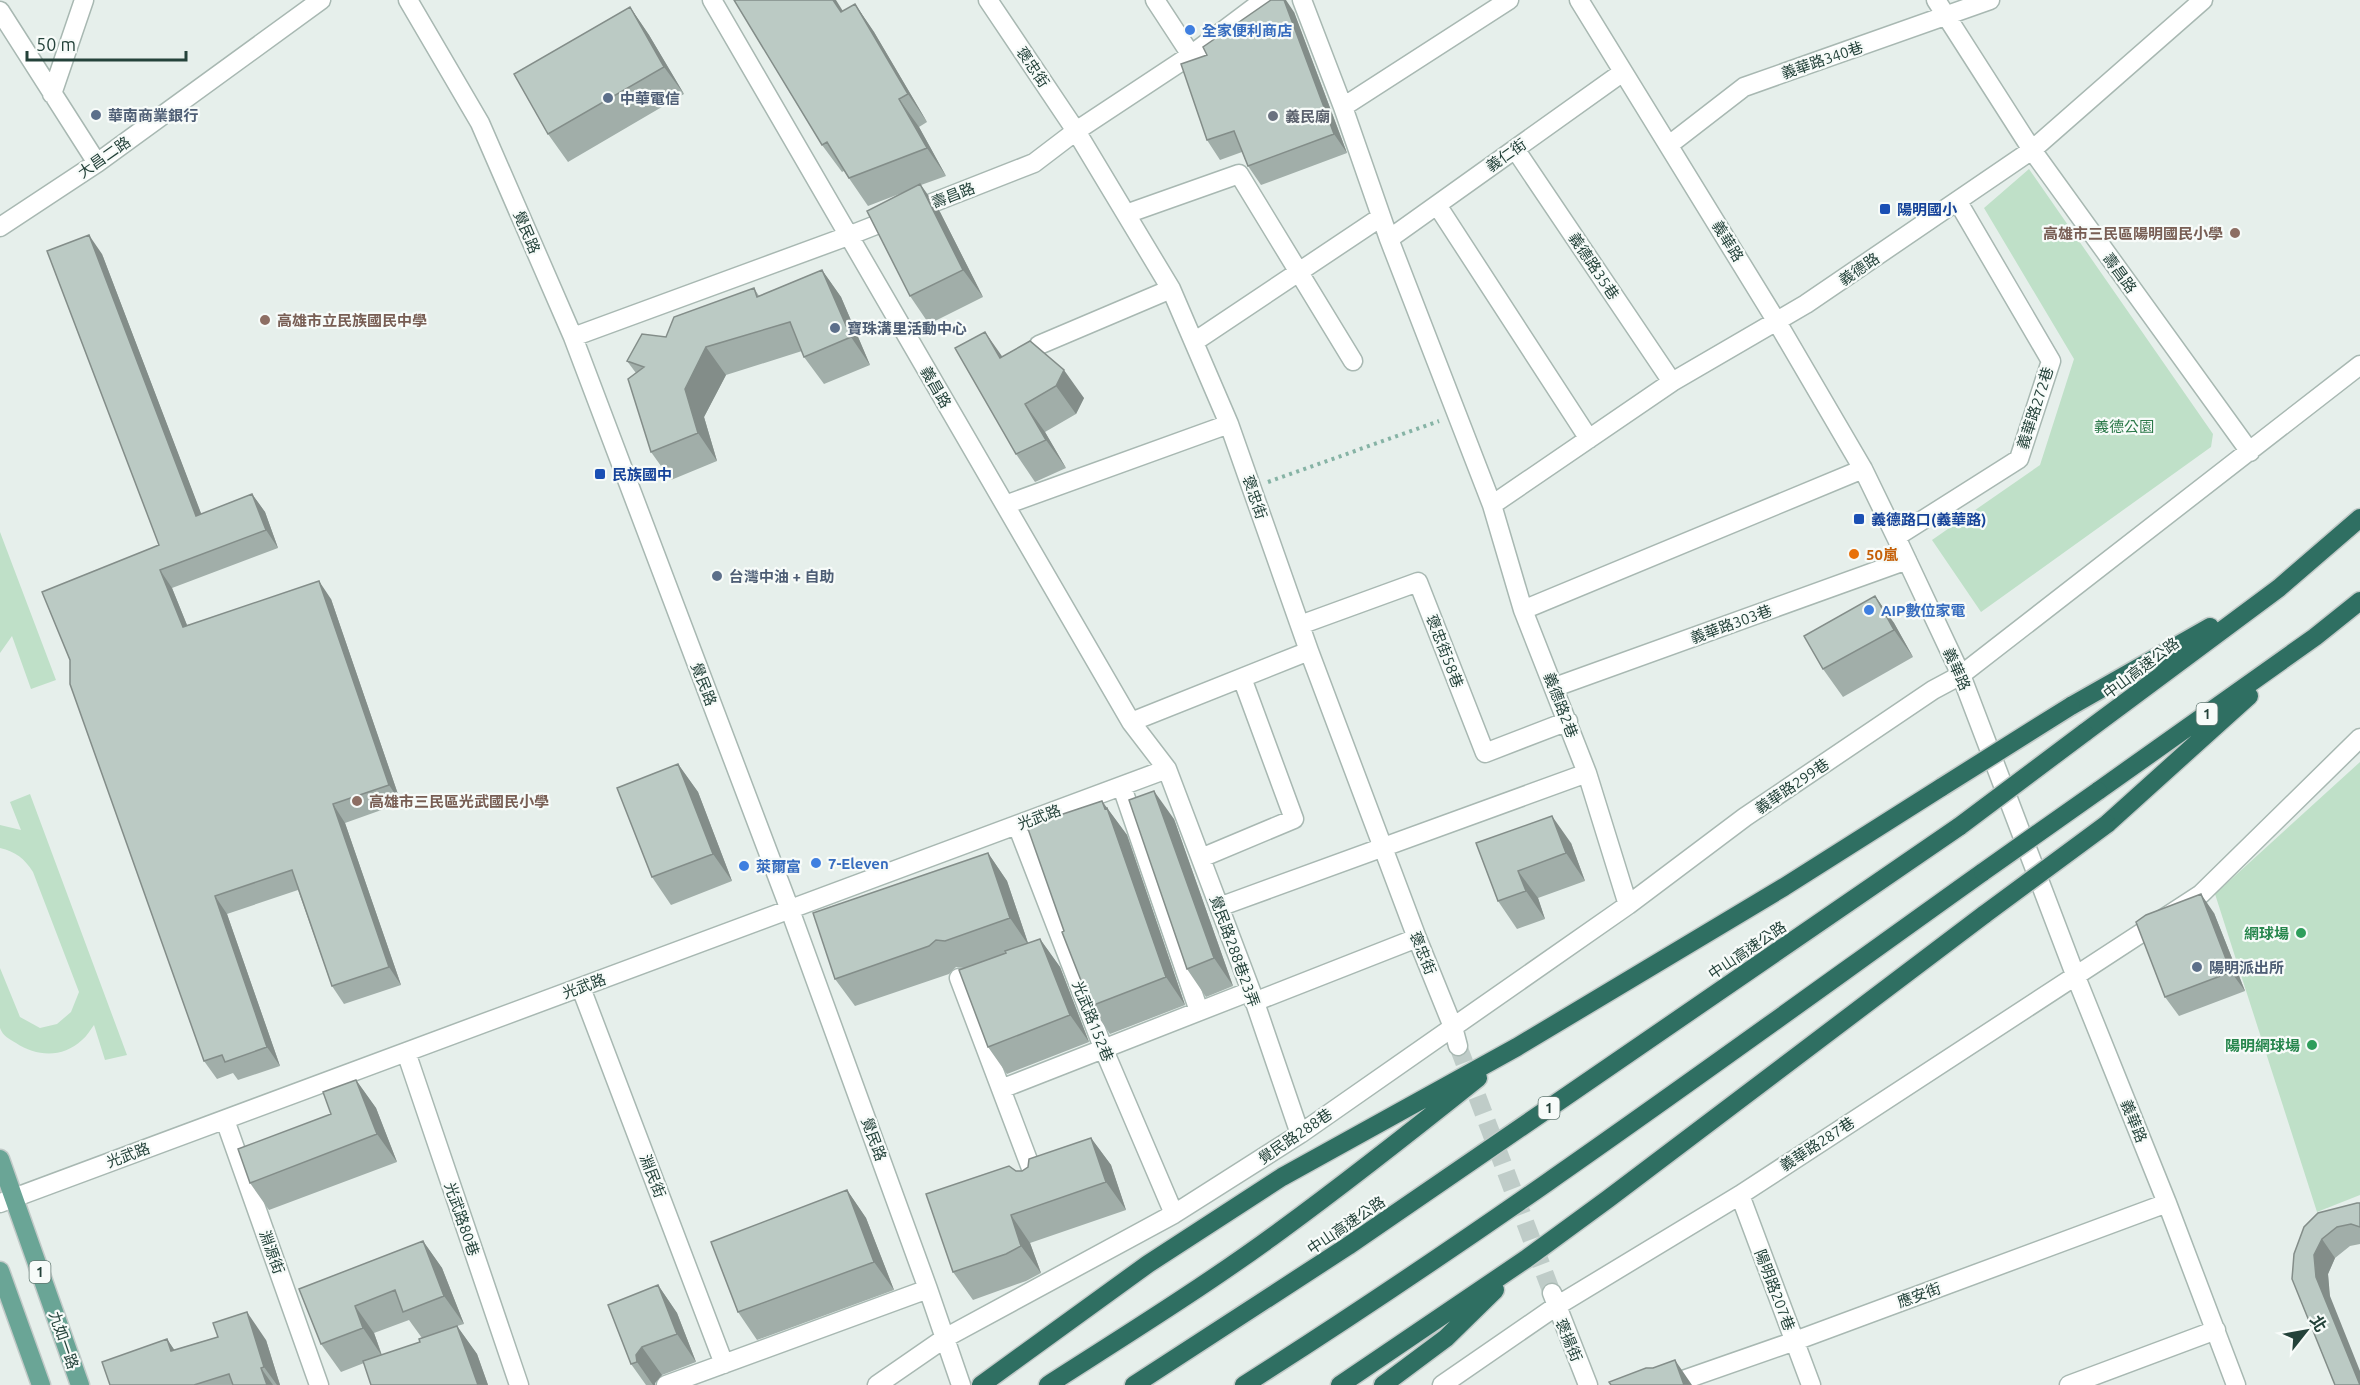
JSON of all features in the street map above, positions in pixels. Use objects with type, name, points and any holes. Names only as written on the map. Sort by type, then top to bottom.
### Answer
[{"type":"highway","name":"中山高速公路","points":[[1134,1385],[1348,1246],[1960,826],[2279,588],[2360,518]]},
{"type":"highway","points":[[981,1385],[1148,1264],[1282,1177],[1516,1047],[1784,887],[2071,706],[2279,588]]},
{"type":"highway","name":"1","points":[[1244,1385],[1371,1305],[1547,1184],[2315,637],[2360,601]]},
{"type":"highway","points":[[1340,1385],[1526,1259],[2107,824],[2315,637]]},
{"type":"highway","points":[[1048,1385],[1175,1304],[1278,1232],[1403,1138],[1516,1047]]},
{"type":"highway","points":[[1383,1385],[1446,1338],[1526,1259]]},
{"type":"main road","name":"九如一路","points":[[0,1159],[7,1200],[80,1385]]},
{"type":"main road","points":[[0,1271],[41,1385]]},
{"type":"street","points":[[52,94],[84,0]]},
{"type":"street","name":"大昌二路","points":[[0,226],[97,163],[321,0]]},
{"type":"street","name":"覺民路","points":[[408,0],[480,123],[573,337],[790,910],[961,1385]]},
{"type":"street","name":"義昌路","points":[[712,0],[1131,722],[1167,769]]},
{"type":"street","name":"褒忠街","points":[[988,0],[1076,131],[1171,289],[1229,424],[1309,651],[1453,1027]]},
{"type":"street","points":[[1155,0],[1191,54]]},
{"type":"street","name":"壽昌路","points":[[573,337],[848,236],[1034,163],[1076,131],[1191,54],[1264,0]]},
{"type":"street","name":"義德路2巷","points":[[1302,0],[1343,107],[1389,239],[1492,506],[1523,610],[1587,773],[1628,905]]},
{"type":"street","points":[[1343,107],[1509,0]]},
{"type":"street","name":"義華路","points":[[1579,0],[1777,322],[1863,469],[1907,560],[1961,675],[2076,977],[2167,1203],[2236,1385]]},
{"type":"street","name":"壽昌路","points":[[1936,0],[2032,150],[2250,452]]},
{"type":"street","name":"義華路340巷","points":[[1669,145],[1744,87],[1990,0]]},
{"type":"street","name":"義德路","points":[[1492,506],[1672,382],[1777,322],[2032,150],[2203,0]]},
{"type":"street","points":[[1,14],[97,163]]},
{"type":"street","name":"義仁街","points":[[1389,239],[1623,72]]},
{"type":"street","name":"義德路35巷","points":[[1515,149],[1672,382]]},
{"type":"street","points":[[1126,214],[1239,174],[1353,361]]},
{"type":"street","name":"義華路272巷","points":[[1896,537],[2019,459],[2051,361],[1958,202]]},
{"type":"street","points":[[1437,205],[1589,439]]},
{"type":"street","points":[[1194,342],[1381,217]]},
{"type":"street","points":[[1040,345],[1171,289]]},
{"type":"street","name":"義華路299巷","points":[[1628,905],[1745,817],[1923,697],[1961,675],[2360,365]]},
{"type":"street","points":[[1005,505],[1229,424]]},
{"type":"street","points":[[1523,610],[1863,469]]},
{"type":"street","name":"義華路303巷","points":[[1555,687],[1907,560]]},
{"type":"street","name":"褒忠街58巷","points":[[1300,625],[1418,582],[1485,753],[1568,721]]},
{"type":"street","points":[[1131,722],[1309,651]]},
{"type":"street","points":[[1201,858],[1294,819],[1242,678]]},
{"type":"street","name":"義華路287巷","points":[[1442,1385],[1554,1300],[1740,1195],[2201,894],[2360,738]]},
{"type":"street","name":"光武路","points":[[7,1200],[1167,769]]},
{"type":"street","name":"覺民路288巷23弄","points":[[1167,769],[1252,997],[1300,1134]]},
{"type":"street","points":[[1219,907],[1587,773]]},
{"type":"street","points":[[1122,787],[1199,1011]]},
{"type":"street","name":"光武路152巷","points":[[1017,825],[1104,1050],[1174,1214]]},
{"type":"street","name":"覺民路288巷","points":[[877,1385],[945,1338],[1174,1214],[1300,1134],[1628,905]]},
{"type":"street","points":[[1001,1089],[1199,1011],[1252,997],[1417,938]]},
{"type":"street","points":[[959,978],[1038,1188]]},
{"type":"street","name":"淵民街","points":[[581,987],[724,1364]]},
{"type":"street","points":[[1453,1027],[1458,1046]]},
{"type":"street","name":"光武路80巷","points":[[406,1052],[519,1385]]},
{"type":"street","name":"淵源街","points":[[225,1120],[319,1385]]},
{"type":"street","name":"陽明路207巷","points":[[1740,1195],[1811,1385]]},
{"type":"street","name":"應安街","points":[[1669,1385],[1795,1341],[2167,1203]]},
{"type":"street","points":[[666,1385],[928,1289]]},
{"type":"street","name":"褒揚街","points":[[1554,1300],[1588,1385]]},
{"type":"street","points":[[2069,1385],[2216,1330]]},
{"type":"path","points":[[1252,488],[1457,415]]},
{"type":"green space","name":"義德公園","points":[[2029,169],[2213,434],[2211,447],[1981,612],[1932,540],[2040,465],[2074,359],[1984,208]]},
{"type":"green space","points":[[0,532],[56,680],[31,689],[12,636],[0,653]]},
{"type":"green space","name":"陽明網球場","points":[[2360,762],[2360,1195],[2317,1212],[2215,894]]},
{"type":"green space","points":[[30,794],[127,1055],[105,1060],[94,1025],[75,1046],[50,1054],[24,1048],[6,1037],[0,1028],[0,968],[20,1017],[40,1028],[57,1024],[71,1012],[79,992],[33,872],[19,856],[0,848],[0,825],[21,830],[10,802]]},
{"type":"building","points":[[734,0],[833,0],[841,12],[855,4],[908,94],[899,99],[927,148],[849,178],[827,142],[822,145]]},
{"type":"building","name":"義民廟","points":[[1271,0],[1284,0],[1334,134],[1248,166],[1234,131],[1207,140],[1181,64],[1207,55],[1203,47]]},
{"type":"building","points":[[630,7],[664,67],[548,134],[514,74]]},
{"type":"building","points":[[920,184],[963,270],[910,296],[867,211]]},
{"type":"building","points":[[89,235],[196,516],[252,494],[266,530],[160,570],[183,627],[319,581],[389,785],[333,804],[389,967],[332,986],[292,870],[215,896],[267,1047],[225,1062],[222,1055],[204,1061],[70,684],[70,660],[42,592],[159,545],[47,251]]},
{"type":"building","points":[[822,270],[851,337],[804,357],[790,322],[706,347],[685,389],[698,433],[651,452],[628,379],[644,367],[627,361],[642,334],[666,337],[674,317],[754,288],[757,297]]},
{"type":"building","points":[[985,332],[1000,358],[1030,341],[1064,370],[1056,386],[1025,404],[1046,440],[1016,454],[955,348]]},
{"type":"building","points":[[1875,596],[1894,630],[1823,669],[1804,636]]},
{"type":"building","points":[[678,764],[713,854],[652,877],[617,788]]},
{"type":"building","points":[[1154,791],[1214,958],[1187,969],[1129,800]]},
{"type":"building","points":[[1102,801],[1105,809],[1107,808],[1166,977],[1091,1006],[1062,932],[1064,931],[1027,826]]},
{"type":"building","points":[[1552,816],[1566,853],[1518,871],[1526,891],[1498,901],[1476,843]]},
{"type":"building","points":[[988,853],[1010,918],[945,941],[936,940],[929,946],[835,979],[813,913]]},
{"type":"building","name":"陽明派出所","points":[[2201,894],[2231,972],[2165,997],[2136,922],[2146,915]]},
{"type":"building","points":[[1040,939],[1070,1015],[988,1047],[959,970]]},
{"type":"building","points":[[356,1080],[377,1134],[250,1183],[238,1149],[331,1114],[323,1092]]},
{"type":"building","points":[[1091,1138],[1106,1182],[1011,1215],[1021,1246],[1006,1254],[953,1272],[926,1194],[1009,1166],[1016,1171],[1022,1171],[1028,1167],[1029,1159]]},
{"type":"building","points":[[847,1190],[874,1262],[738,1312],[711,1242]]},
{"type":"building","points":[[2360,1203],[2360,1227],[2351,1224],[2337,1227],[2322,1239],[2314,1255],[2316,1277],[2360,1385],[2335,1385],[2292,1279],[2294,1254],[2304,1227],[2318,1213]]},
{"type":"building","points":[[423,1241],[444,1296],[403,1312],[395,1290],[355,1306],[363,1328],[321,1344],[299,1289]]},
{"type":"building","points":[[658,1285],[677,1334],[642,1347],[636,1355],[637,1362],[631,1364],[608,1305]]},
{"type":"building","points":[[247,1312],[264,1367],[261,1368],[267,1385],[233,1385],[229,1374],[194,1385],[110,1385],[102,1362],[167,1339],[171,1351],[218,1337],[213,1323]]},
{"type":"building","points":[[457,1326],[478,1385],[371,1385],[363,1361],[420,1342],[419,1339]]},
{"type":"building","points":[[1675,1360],[1684,1385],[1611,1385],[1609,1382],[1646,1368],[1653,1368]]},
{"type":"tunnel","points":[[1458,1046],[1552,1293]]},
{"type":"place","name":"全家便利商店","points":[[1190,30]]},
{"type":"place","name":"中華電信","points":[[608,98]]},
{"type":"place","name":"華南商業銀行","points":[[96,115]]},
{"type":"place","name":"義民廟","points":[[1273,116]]},
{"type":"place","name":"陽明國小","points":[[1885,209]]},
{"type":"place","name":"高雄市三民區陽明國民小學","points":[[2235,233]]},
{"type":"place","name":"高雄市立民族國民中學","points":[[265,320]]},
{"type":"place","name":"寶珠溝里活動中心","points":[[835,328]]},
{"type":"place","name":"民族國中","points":[[600,474]]},
{"type":"place","name":"義德路口(義華路)","points":[[1859,519]]},
{"type":"place","name":"50嵐","points":[[1854,554]]},
{"type":"place","name":"台灣中油 + 自助","points":[[717,576]]},
{"type":"place","name":"AIP數位家電","points":[[1869,610]]},
{"type":"place","name":"高雄市三民區光武國民小學","points":[[357,801]]},
{"type":"place","name":"7-Eleven","points":[[816,863]]},
{"type":"place","name":"萊爾富","points":[[744,866]]},
{"type":"place","name":"網球場","points":[[2301,933]]},
{"type":"place","name":"陽明派出所","points":[[2197,967]]},
{"type":"place","name":"陽明網球場","points":[[2312,1045]]}]
